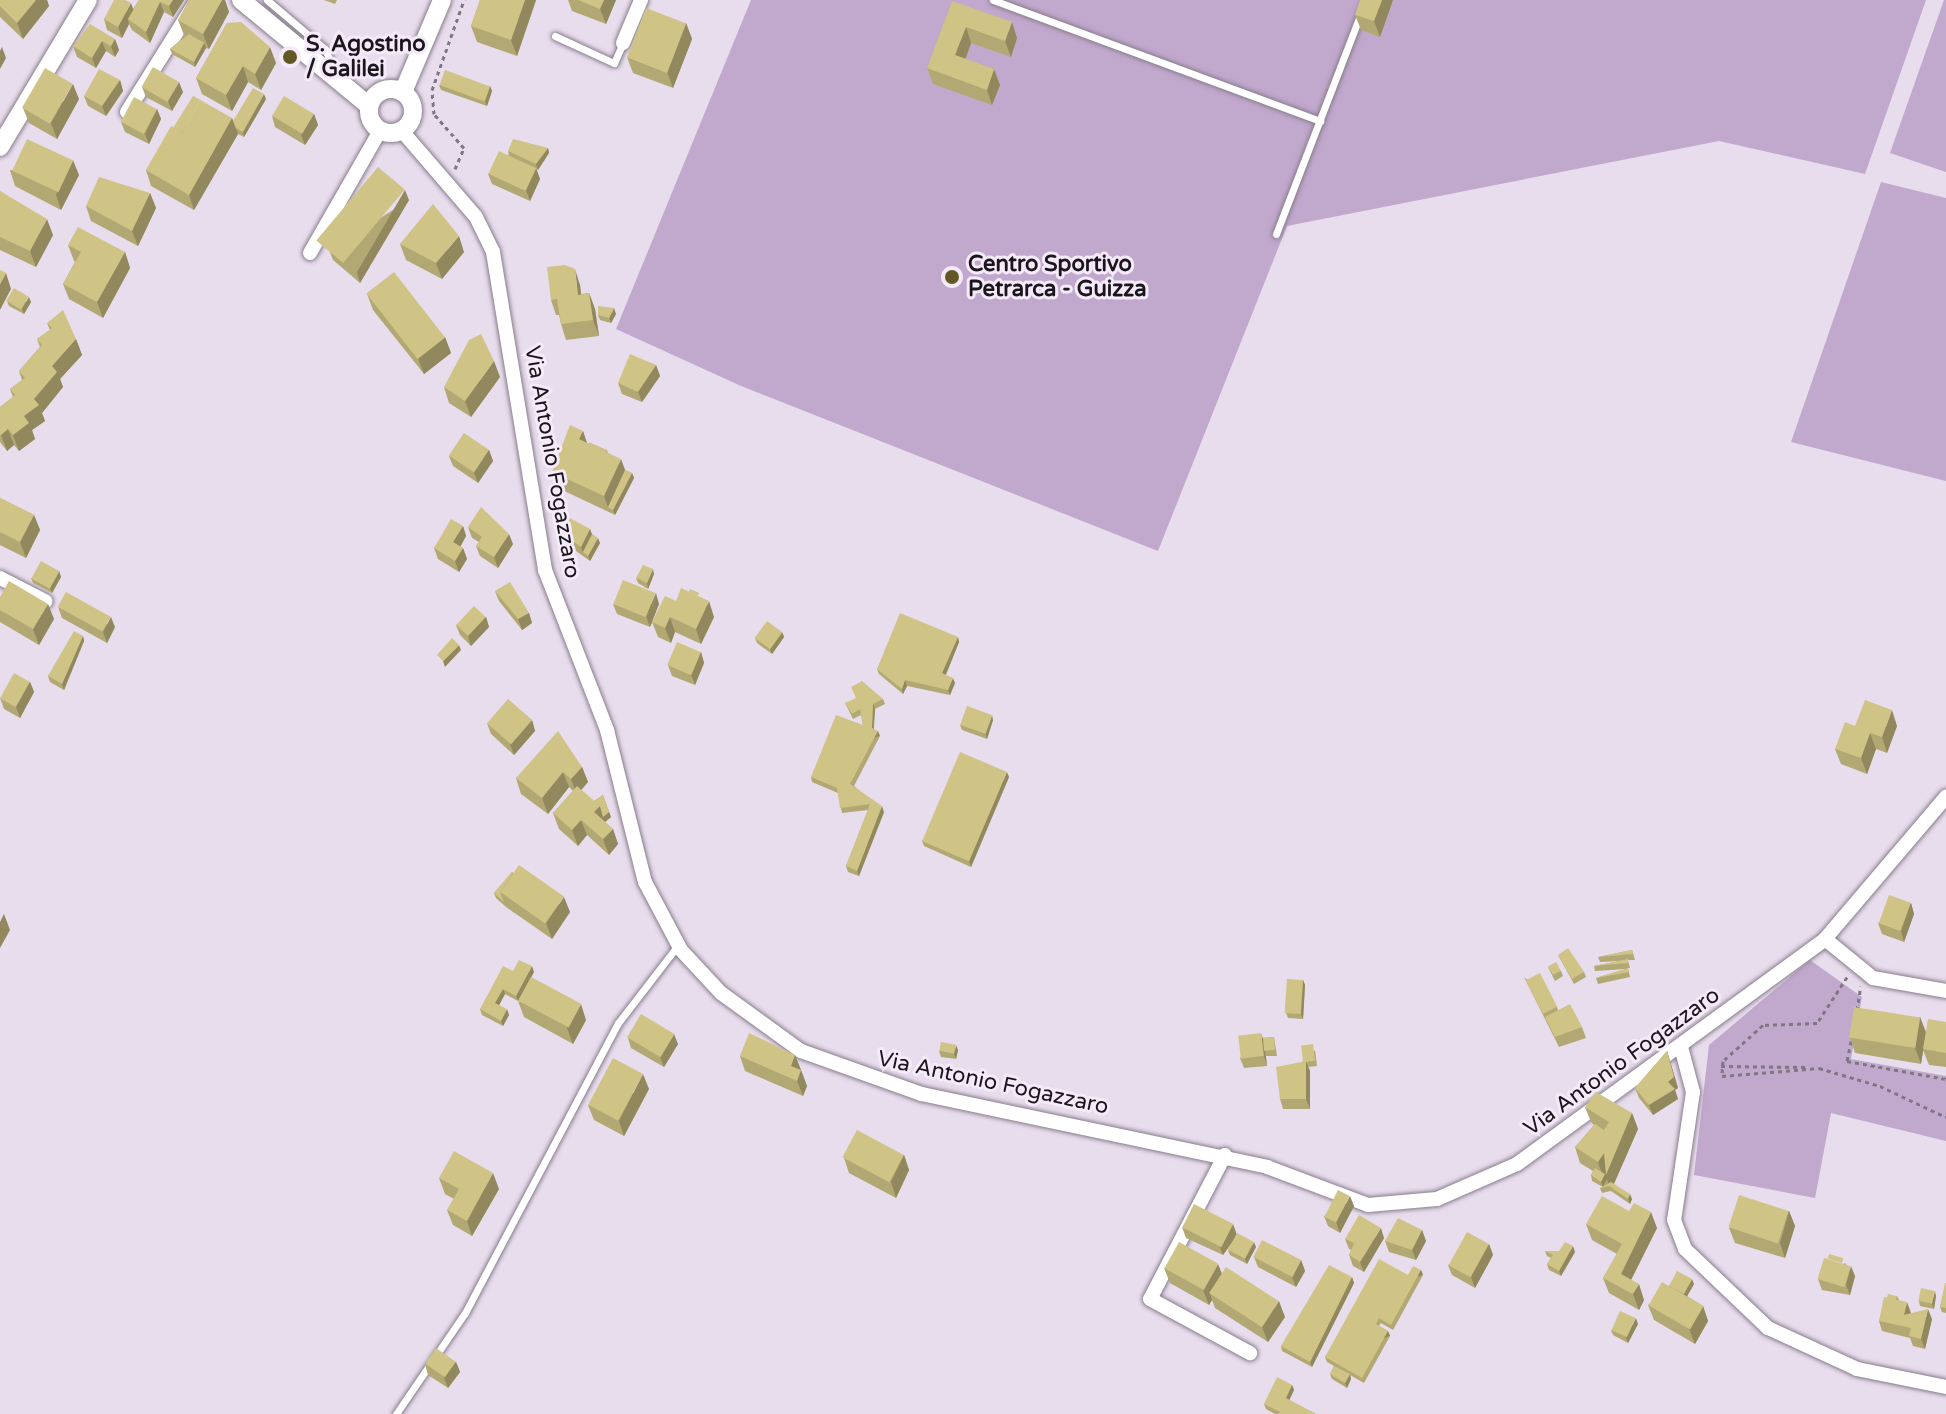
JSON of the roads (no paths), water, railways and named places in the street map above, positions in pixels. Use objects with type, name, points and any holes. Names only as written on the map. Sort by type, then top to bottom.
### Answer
[{"type":"street","points":[[0,147],[88,0]]},
{"type":"street","points":[[126,114],[197,0]]},
{"type":"street","points":[[241,0],[344,92],[368,105],[380,131]]},
{"type":"street","points":[[380,131],[402,131],[413,115],[403,92],[442,0]]},
{"type":"street","points":[[623,43],[641,0]]},
{"type":"street","points":[[368,105],[382,91],[403,92]]},
{"type":"street","points":[[310,253],[380,131]]},
{"type":"street","name":"Via Antonio Fogazzaro","points":[[402,131],[476,217],[502,295],[545,570],[607,730],[636,858],[678,945],[760,1026],[857,1074],[1225,1155],[1368,1205],[1437,1199],[1517,1164],[1825,939],[1946,797]]},
{"type":"street","points":[[0,578],[45,601]]},
{"type":"street","points":[[1825,939],[1873,978],[1946,991]]},
{"type":"street","points":[[1681,1047],[1693,1092],[1674,1220],[1685,1249],[1768,1328],[1857,1369],[1946,1387]]},
{"type":"street","points":[[1225,1155],[1150,1299],[1250,1353]]},
{"type":"lane","points":[[267,0],[325,49],[344,92]]},
{"type":"lane","points":[[993,0],[1320,121]]},
{"type":"lane","points":[[1276,234],[1366,0]]},
{"type":"lane","points":[[555,36],[614,63],[623,43]]},
{"type":"lane","points":[[396,1414],[465,1313],[618,1023],[678,945]]},
{"type":"place","name":"S. Agostino / Galilei","points":[[290,57]]},
{"type":"place","name":"Centro Sportivo Petrarca - Guizza","points":[[952,277]]}]
